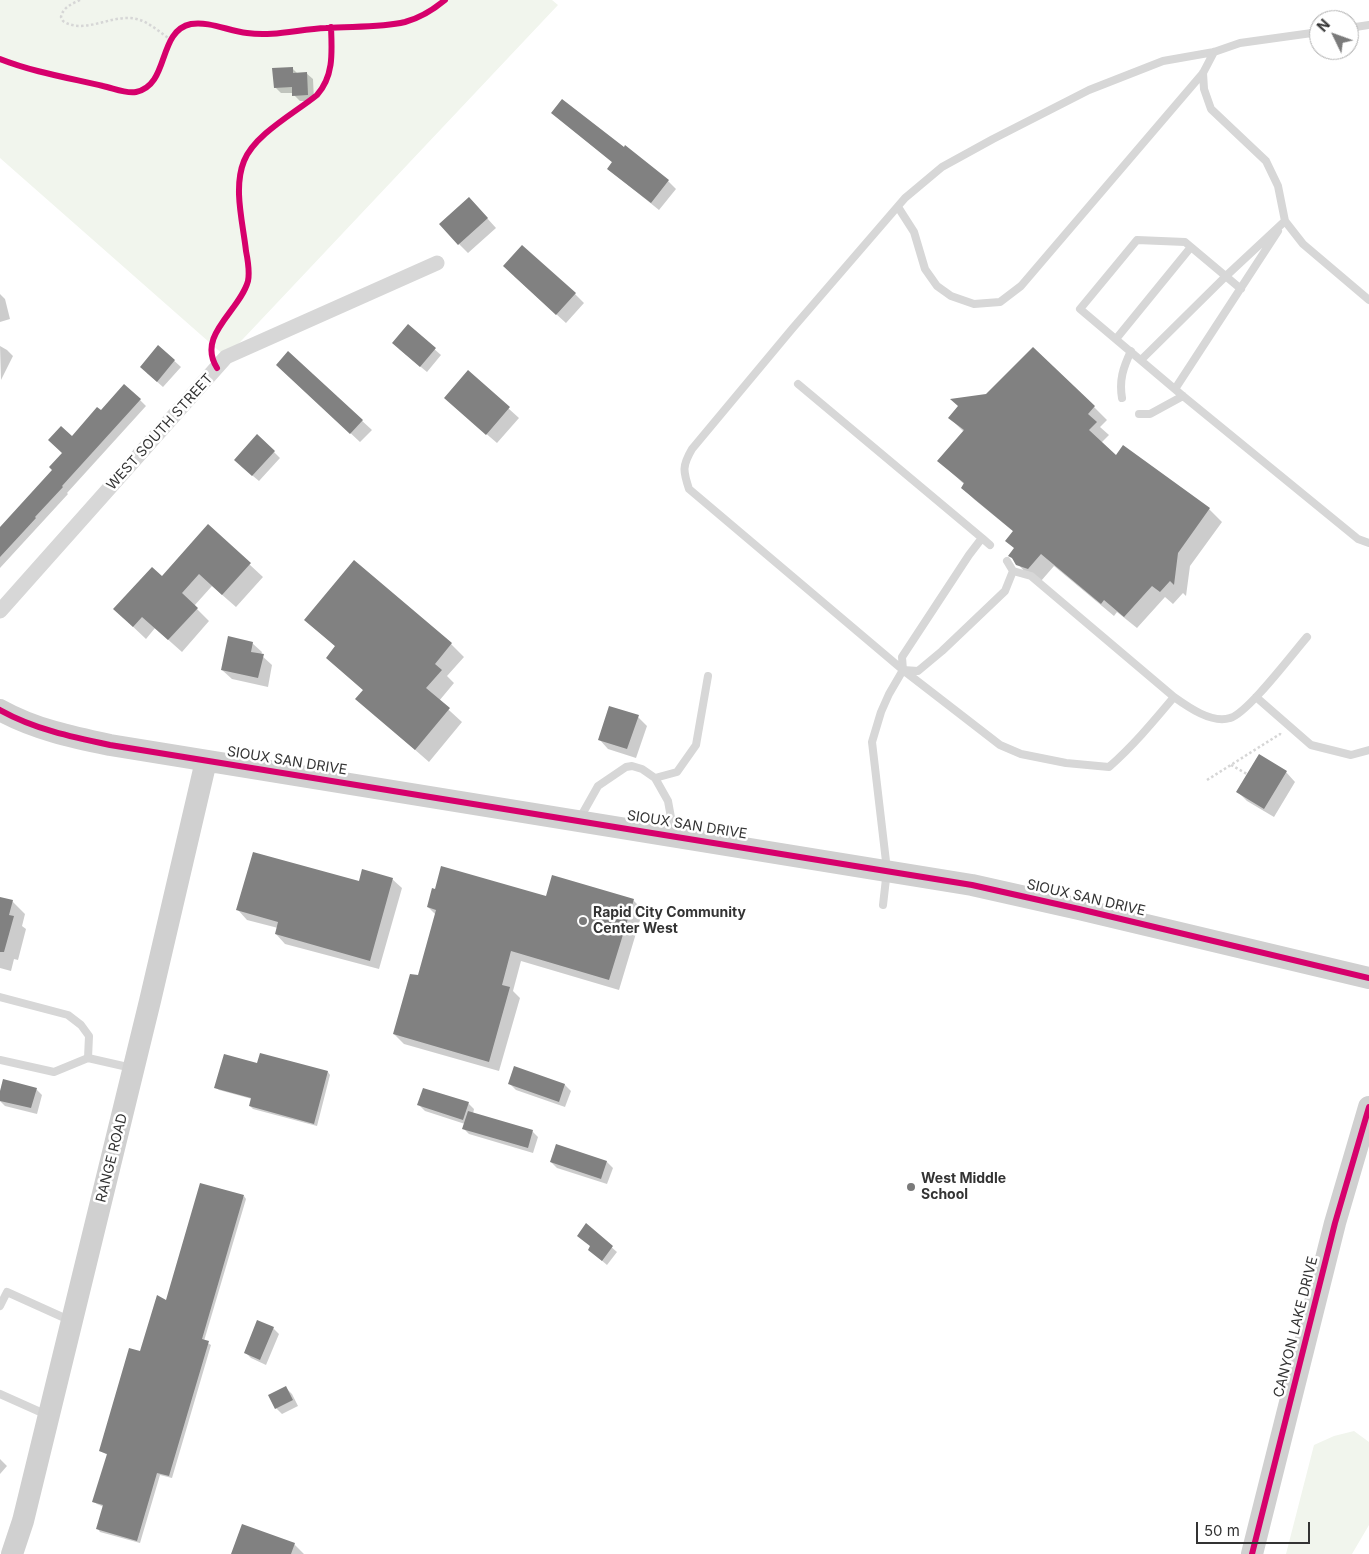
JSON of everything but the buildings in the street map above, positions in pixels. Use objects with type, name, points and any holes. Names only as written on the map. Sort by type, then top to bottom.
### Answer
[{"type":"street","name":"WEST SOUTH STREET","points":[[0,611],[226,357],[437,263]]},
{"type":"street","name":"SIOUX SAN DRIVE","points":[[0,710],[33,725],[78,738],[206,761],[674,835],[972,885],[1369,978]]},
{"type":"street","name":"RANGE ROAD","points":[[12,1554],[24,1521],[206,761]]},
{"type":"street","name":"CANYON LAKE DRIVE","points":[[1252,1554],[1339,1206],[1369,1107]]},
{"type":"lane","points":[[1174,697],[1149,727],[1109,767],[1021,754],[1000,746],[903,670],[689,489],[683,472],[685,460],[692,449],[792,329],[898,207],[942,167],[1089,90],[1163,61],[1214,52],[1240,43],[1309,33]]},
{"type":"lane","points":[[898,207],[914,232],[925,269],[937,286],[951,296],[974,304],[1000,302],[1021,286],[1203,73],[1214,52]]},
{"type":"lane","points":[[1203,73],[1204,89],[1211,109],[1266,162],[1278,186],[1285,221],[1302,244],[1369,300]]},
{"type":"lane","points":[[1140,360],[1285,221]]},
{"type":"lane","points":[[1175,388],[1285,221]]},
{"type":"lane","points":[[1241,289],[1185,242],[1137,240],[1080,309],[1175,388],[1182,396],[1358,539],[1369,543]]},
{"type":"lane","points":[[1116,339],[1191,247]]},
{"type":"lane","points":[[1122,398],[1119,384],[1123,367],[1131,352]]},
{"type":"lane","points":[[798,384],[990,545]]},
{"type":"lane","points":[[1139,414],[1150,414],[1166,407],[1182,396]]},
{"type":"lane","points":[[883,905],[887,870],[872,742],[881,712],[903,670],[902,657],[968,555],[982,538]]},
{"type":"lane","points":[[1007,561],[1013,571],[1031,576],[1174,697],[1199,713],[1212,718],[1230,718],[1245,710],[1307,637]]},
{"type":"lane","points":[[903,670],[918,671],[942,651],[1005,591],[1013,571]]},
{"type":"lane","points":[[655,778],[677,772],[696,745],[708,676]]},
{"type":"lane","points":[[1256,697],[1311,745],[1351,754],[1369,750]]},
{"type":"lane","points":[[579,820],[598,786],[626,767],[632,766],[642,769],[655,778],[668,801],[674,835]]},
{"type":"lane","points":[[0,997],[68,1015],[82,1025],[89,1036],[88,1058]]},
{"type":"lane","points":[[0,1060],[54,1072],[88,1058],[134,1068]]},
{"type":"lane","points":[[0,1306],[7,1292],[63,1318],[72,1320]]},
{"type":"lane","points":[[0,1394],[48,1415]]},
{"type":"path","points":[[80,0],[66,7],[62,12],[61,17],[63,21],[76,26],[130,18],[150,25],[170,42],[177,33]]},
{"type":"path","points":[[1207,780],[1280,734],[1284,737],[1297,733]]},
{"type":"path","points":[[1231,765],[1247,774]]},
{"type":"shaded area","points":[[0,0],[552,0],[558,5],[226,357],[0,158]]},
{"type":"shaded area","points":[[1354,1431],[1369,1442],[1369,1525],[1352,1554],[1286,1554],[1314,1445],[1334,1436]]},
{"type":"cycle path","points":[[0,59],[25,68],[124,92],[136,92],[147,87],[154,79],[173,37],[180,29],[191,24],[212,25],[257,34],[386,25],[416,18],[445,0]]},
{"type":"cycle path","points":[[217,368],[212,356],[215,334],[244,292],[249,277],[239,194],[239,183],[244,161],[249,151],[266,133],[317,95],[323,88],[331,63],[331,27]]},
{"type":"cycle path","points":[[0,710],[40,727],[110,745],[972,885],[1369,978]]},
{"type":"cycle path","points":[[1252,1554],[1335,1223],[1369,1107]]},
{"type":"place","name":"Rapid City Community Center West","points":[[583,921]]},
{"type":"place","name":"West Middle School","points":[[911,1187]]}]
